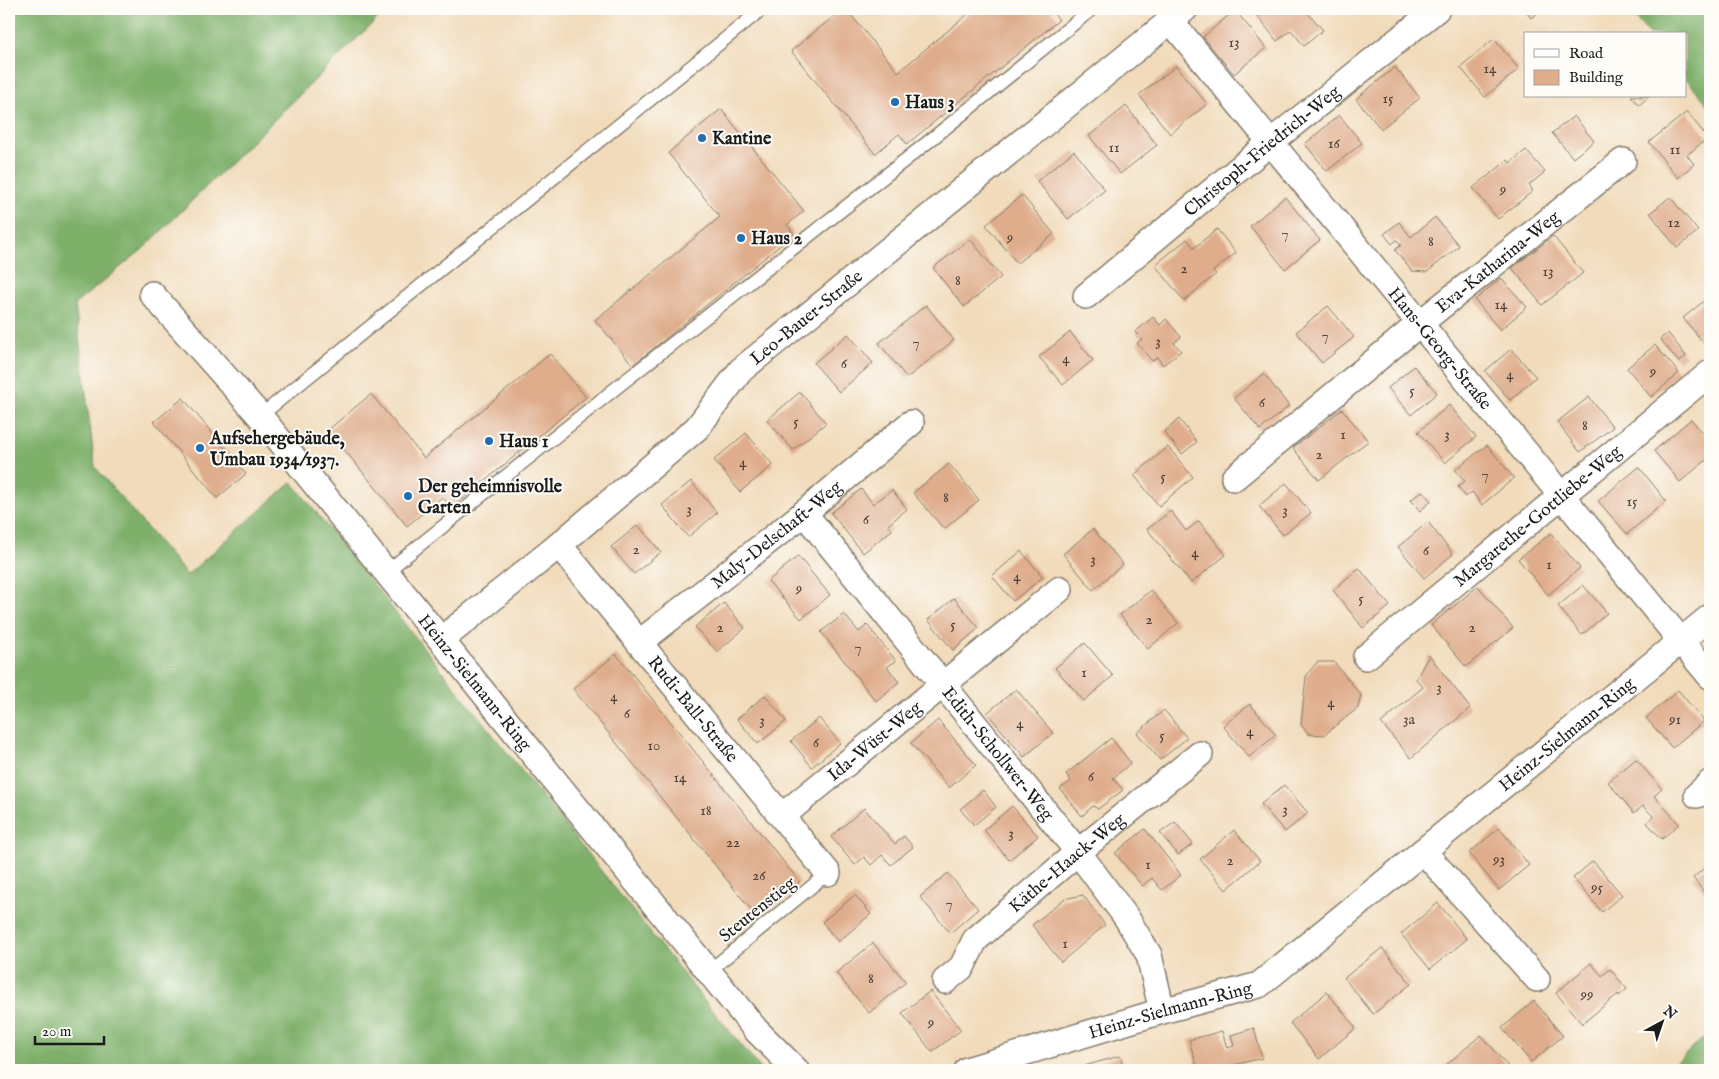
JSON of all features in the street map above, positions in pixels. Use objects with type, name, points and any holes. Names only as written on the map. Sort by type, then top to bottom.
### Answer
[{"type":"street","name":"Christoph-Friedrich-Weg","points":[[1086,296],[1271,142],[1437,9]]},
{"type":"street","name":"Hans-Georg-Straße","points":[[1177,14],[1271,142],[1710,676]]},
{"type":"street","name":"Leo-Bauer-Straße","points":[[441,640],[559,545],[697,428],[741,370],[1177,14]]},
{"type":"street","name":"Eva-Katharina-Weg","points":[[1234,478],[1419,324],[1623,161]]},
{"type":"street","name":"Heinz-Sielmann-Ring","points":[[152,294],[260,416],[756,1030],[796,1070]]},
{"type":"street","name":"Margarethe-Gottliebe-Weg","points":[[1366,657],[1710,373]]},
{"type":"street","name":"Maly-Delschaft-Weg","points":[[639,643],[804,513],[911,423]]},
{"type":"street","name":"Edith-Schollwer-Weg","points":[[804,513],[1078,852],[1126,917],[1149,955],[1162,1011]]},
{"type":"street","name":"Rudi-Ball-Straße","points":[[559,545],[828,873]]},
{"type":"street","name":"Ida-Wüst-Weg","points":[[782,816],[1060,589]]},
{"type":"street","name":"Heinz-Sielmann-Ring","points":[[967,1070],[1162,1011],[1259,985],[1710,617]]},
{"type":"street","name":"Käthe-Haack-Weg","points":[[945,981],[962,967],[975,940],[1078,852],[1200,754]]},
{"type":"street","points":[[1423,851],[1536,979]]},
{"type":"lane","points":[[260,416],[762,9]]},
{"type":"lane","points":[[386,572],[928,142],[1092,9]]},
{"type":"lane","name":"Steutenstieg","points":[[709,971],[828,873]]},
{"type":"green space","points":[[9,9],[387,9],[143,249],[75,304],[95,467],[187,575],[292,482],[703,999],[762,1070],[9,1070]]},
{"type":"green space","points":[[1628,9],[1710,10],[1710,107],[1686,78],[1686,32],[1647,32]]},
{"type":"green space","points":[[1710,1032],[1710,1070],[1668,1070]]},
{"type":"building","name":"Haus 3","points":[[843,9],[846,9],[898,72],[974,9],[1050,9],[1059,20],[907,144],[899,134],[875,154],[791,51]]},
{"type":"building","points":[[1258,9],[1313,9],[1308,13],[1323,30],[1304,46],[1291,30],[1277,41],[1254,12]]},
{"type":"building","points":[[1524,9],[1543,9],[1531,18]]},
{"type":"building","points":[[1235,10],[1266,48],[1234,74],[1203,37]]},
{"type":"building","points":[[1494,39],[1519,69],[1485,97],[1460,67]]},
{"type":"building","points":[[1176,66],[1207,104],[1170,134],[1139,95]]},
{"type":"building","points":[[1395,67],[1420,98],[1381,129],[1356,99]]},
{"type":"building","points":[[1633,98],[1648,98],[1639,105]]},
{"type":"building","points":[[1126,106],[1157,145],[1120,174],[1089,136]]},
{"type":"building","name":"Haus 2","points":[[721,109],[804,211],[787,225],[794,234],[633,365],[595,320],[720,217],[668,153]]},
{"type":"building","points":[[1687,112],[1708,138],[1687,155],[1694,164],[1678,178],[1649,142]]},
{"type":"building","points":[[1339,115],[1362,143],[1327,171],[1305,144]]},
{"type":"building","points":[[1574,116],[1594,141],[1573,158],[1552,133]]},
{"type":"building","points":[[1526,150],[1545,172],[1529,185],[1533,191],[1498,219],[1473,188],[1508,160],[1510,163]]},
{"type":"building","points":[[1074,151],[1105,190],[1068,219],[1037,181]]},
{"type":"building","points":[[1022,195],[1054,234],[1017,263],[986,225]]},
{"type":"building","points":[[1285,197],[1320,240],[1285,269],[1250,226]]},
{"type":"building","points":[[1670,197],[1698,231],[1677,248],[1650,213]]},
{"type":"building","points":[[1435,217],[1459,246],[1427,272],[1412,271],[1395,250],[1401,245],[1397,240],[1392,244],[1384,234],[1399,222],[1411,237]]},
{"type":"building","points":[[1217,229],[1236,253],[1213,271],[1216,274],[1184,301],[1155,265],[1187,239],[1194,248]]},
{"type":"building","points":[[1553,236],[1583,273],[1542,305],[1512,268]]},
{"type":"building","points":[[970,239],[1001,277],[964,307],[933,268]]},
{"type":"building","points":[[1501,278],[1527,307],[1500,330],[1475,300]]},
{"type":"building","points":[[1710,296],[1710,344],[1707,347],[1683,318]]},
{"type":"building","points":[[926,305],[954,340],[907,378],[879,343]]},
{"type":"building","points":[[1328,306],[1354,337],[1322,363],[1296,332]]},
{"type":"building","points":[[1153,317],[1160,325],[1166,319],[1181,337],[1174,343],[1181,351],[1163,365],[1157,357],[1152,361],[1137,343],[1142,339],[1135,332]]},
{"type":"building","points":[[1070,332],[1093,360],[1063,385],[1039,357]]},
{"type":"building","points":[[1668,333],[1686,356],[1679,362],[1660,339]]},
{"type":"building","points":[[848,334],[873,363],[839,392],[814,363]]},
{"type":"building","points":[[1655,345],[1679,373],[1651,397],[1627,368]]},
{"type":"building","points":[[1511,349],[1536,377],[1510,400],[1485,371]]},
{"type":"building","name":"Haus 1","points":[[550,354],[586,397],[452,508],[442,497],[407,526],[328,430],[371,394],[424,458]]},
{"type":"building","points":[[1414,366],[1437,393],[1411,415],[1388,388]]},
{"type":"building","points":[[1264,374],[1289,406],[1260,430],[1234,398]]},
{"type":"building","points":[[800,392],[826,423],[793,450],[767,420]]},
{"type":"building","points":[[1589,397],[1613,427],[1580,452],[1557,422]]},
{"type":"building","name":"Aufsehergebäude, Umbau 1934/1937.","points":[[183,398],[246,474],[217,498],[154,422]]},
{"type":"building","points":[[1449,405],[1476,437],[1445,463],[1418,432]]},
{"type":"building","points":[[1342,409],[1368,441],[1319,480],[1293,448]]},
{"type":"building","points":[[1179,419],[1197,442],[1182,454],[1164,432]]},
{"type":"building","points":[[1691,419],[1710,442],[1710,457],[1680,482],[1654,451]]},
{"type":"building","points":[[746,433],[773,465],[740,492],[714,460]]},
{"type":"building","points":[[1487,445],[1514,478],[1482,505],[1472,492],[1466,497],[1458,487],[1465,481],[1455,470]]},
{"type":"building","points":[[1168,447],[1193,477],[1159,506],[1134,475]]},
{"type":"building","points":[[949,464],[979,500],[944,529],[913,493]]},
{"type":"building","points":[[1639,467],[1666,501],[1627,534],[1598,501]]},
{"type":"building","points":[[691,481],[717,513],[688,537],[662,505]]},
{"type":"building","points":[[1286,483],[1311,513],[1283,535],[1259,506]]},
{"type":"building","points":[[861,489],[873,504],[892,490],[907,509],[888,525],[892,530],[863,553],[831,513]]},
{"type":"building","points":[[1422,491],[1431,501],[1420,511],[1411,500]]},
{"type":"building","points":[[1171,511],[1186,531],[1199,521],[1226,555],[1191,583],[1147,529]]},
{"type":"building","points":[[1428,522],[1453,554],[1424,578],[1398,547]]},
{"type":"building","points":[[638,525],[661,552],[634,574],[611,547]]},
{"type":"building","points":[[1093,529],[1123,564],[1093,590],[1063,554]]},
{"type":"building","points":[[1551,533],[1580,568],[1548,595],[1518,559]]},
{"type":"building","points":[[1021,551],[1043,577],[1013,601],[992,576]]},
{"type":"building","points":[[798,556],[830,595],[801,619],[768,581]]},
{"type":"building","points":[[1359,568],[1390,606],[1363,628],[1333,590]]},
{"type":"building","points":[[1583,585],[1607,613],[1582,635],[1558,606]]},
{"type":"building","points":[[1478,586],[1513,628],[1466,667],[1431,625]]},
{"type":"building","points":[[1151,590],[1178,623],[1148,649],[1120,615]]},
{"type":"building","points":[[954,598],[979,628],[953,650],[928,620]]},
{"type":"building","points":[[724,603],[745,628],[717,652],[695,627]]},
{"type":"building","points":[[844,614],[859,632],[867,625],[896,661],[887,667],[899,682],[876,701],[821,632]]},
{"type":"building","points":[[1085,643],[1113,676],[1084,701],[1055,668]]},
{"type":"building","points":[[616,654],[800,882],[757,917],[573,689]]},
{"type":"building","points":[[1429,655],[1470,708],[1411,758],[1381,723],[1423,687],[1416,679]]},
{"type":"building","points":[[1317,662],[1334,662],[1361,695],[1358,708],[1324,735],[1309,734],[1301,725],[1306,676]]},
{"type":"building","points":[[1016,689],[1053,733],[1024,757],[987,713]]},
{"type":"building","points":[[1678,690],[1704,721],[1672,748],[1646,718]]},
{"type":"building","points":[[765,695],[786,721],[758,744],[737,719]]},
{"type":"building","points":[[1250,704],[1276,735],[1249,757],[1223,726]]},
{"type":"building","points":[[1164,710],[1187,738],[1160,760],[1137,733]]},
{"type":"building","points":[[819,718],[840,743],[812,767],[791,741]]},
{"type":"building","points":[[938,720],[976,765],[949,788],[911,743]]},
{"type":"building","points":[[1111,738],[1131,763],[1113,778],[1123,790],[1098,809],[1093,806],[1082,816],[1060,789],[1071,781],[1066,774]]},
{"type":"building","points":[[1636,759],[1662,789],[1654,796],[1679,824],[1662,839],[1647,823],[1653,816],[1643,806],[1634,813],[1608,782]]},
{"type":"building","points":[[1284,785],[1308,813],[1285,832],[1261,804]]},
{"type":"building","points":[[983,790],[996,807],[974,825],[960,809]]},
{"type":"building","points":[[1012,806],[1038,836],[1009,860],[984,830]]},
{"type":"building","points":[[864,808],[895,844],[904,836],[913,847],[891,865],[882,855],[871,865],[864,857],[855,865],[831,837]]},
{"type":"building","points":[[1175,822],[1193,844],[1178,855],[1160,833]]},
{"type":"building","points":[[1499,828],[1529,865],[1499,890],[1469,853]]},
{"type":"building","points":[[1145,829],[1181,875],[1162,890],[1152,878],[1142,886],[1115,853]]},
{"type":"building","points":[[1234,830],[1260,861],[1226,890],[1200,859]]},
{"type":"building","points":[[1593,861],[1622,895],[1602,912],[1573,878]]},
{"type":"building","points":[[1710,863],[1710,900],[1693,878]]},
{"type":"building","points":[[948,873],[978,909],[950,933],[920,897]]},
{"type":"building","points":[[855,895],[871,914],[838,942],[822,922]]},
{"type":"building","points":[[1083,895],[1105,925],[1061,962],[1032,925],[1064,899]]},
{"type":"building","points":[[1438,903],[1467,939],[1430,969],[1401,934]]},
{"type":"building","points":[[873,943],[906,982],[869,1013],[836,973]]},
{"type":"building","points":[[1382,948],[1411,984],[1373,1014],[1344,978]]},
{"type":"building","points":[[1591,963],[1602,976],[1610,969],[1627,989],[1619,996],[1618,994],[1582,1024],[1556,993]]},
{"type":"building","points":[[930,991],[961,1030],[932,1052],[902,1013]]},
{"type":"building","points":[[1327,992],[1356,1028],[1319,1059],[1290,1023]]},
{"type":"building","points":[[1534,1001],[1563,1036],[1531,1062],[1502,1028]]},
{"type":"building","points":[[1254,1028],[1262,1058],[1214,1070],[1198,1070],[1189,1040],[1222,1031],[1227,1048],[1234,1046],[1231,1035]]},
{"type":"building","points":[[1481,1035],[1511,1070],[1449,1070],[1445,1066]]},
{"type":"building","points":[[1120,1056],[1124,1070],[1085,1070],[1084,1066]]},
{"type":"place","name":"Haus 3","points":[[895,102]]},
{"type":"place","name":"Kantine","points":[[702,138]]},
{"type":"place","name":"Haus 2","points":[[741,238]]},
{"type":"place","name":"Haus 1","points":[[489,441]]},
{"type":"place","name":"Aufsehergebäude, Umbau 1934/1937.","points":[[200,448]]},
{"type":"place","name":"Der geheimnisvolle Garten","points":[[408,496]]}]
